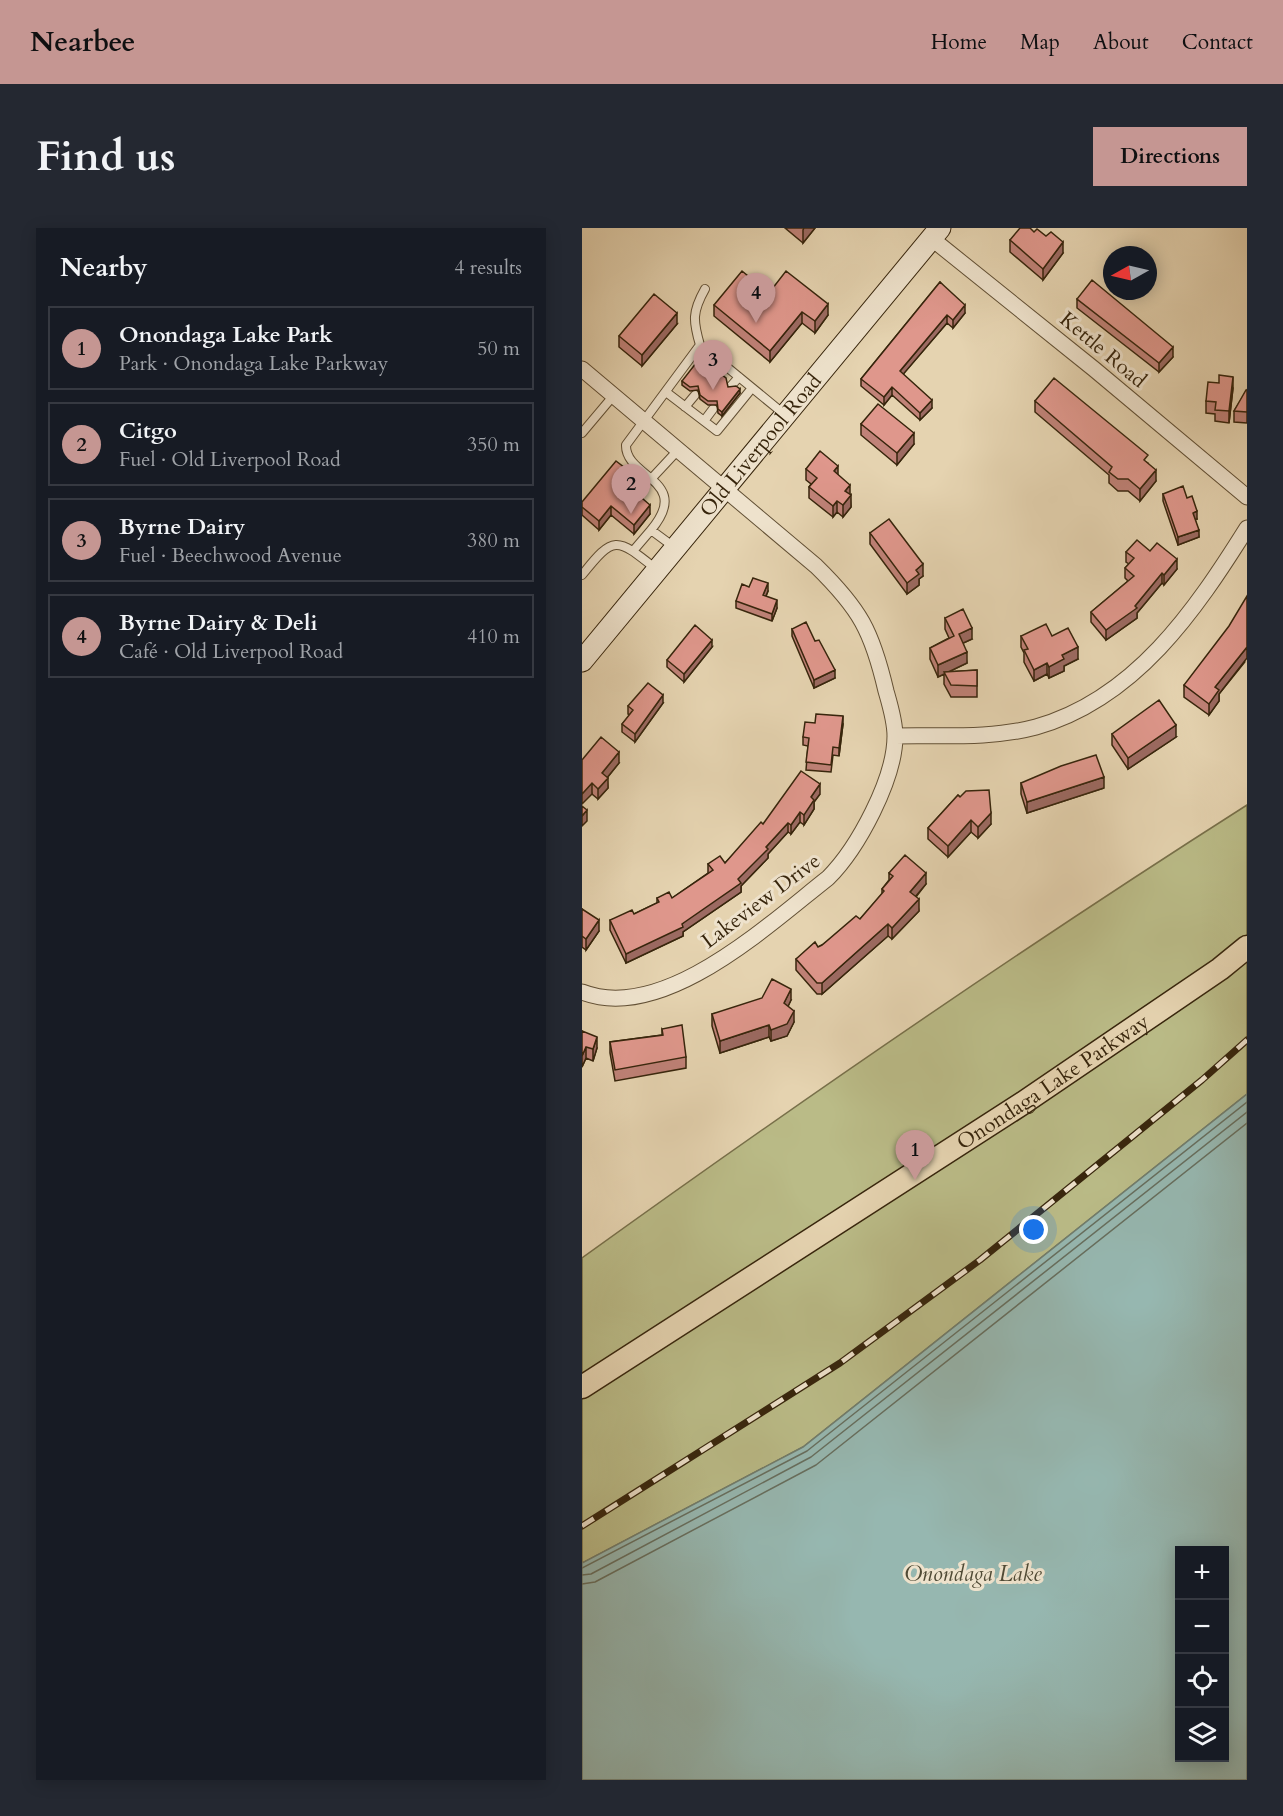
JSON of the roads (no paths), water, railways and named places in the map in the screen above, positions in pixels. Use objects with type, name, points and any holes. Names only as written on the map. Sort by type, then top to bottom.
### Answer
[{"type":"main road","name":"Old Liverpool Road","points":[[582,661],[935,233]]},
{"type":"main road","name":"Onondaga Lake Parkway","points":[[582,1387],[1023,1103],[1220,969],[1247,947]]},
{"type":"street","name":"Kettle Road","points":[[935,233],[1247,497]]},
{"type":"street","name":"Lakeview Drive","points":[[582,369],[816,566],[847,596],[870,632],[883,676],[895,736],[892,756],[872,814],[840,866],[828,878],[720,960],[663,990],[624,997],[582,992]]},
{"type":"street","points":[[895,736],[989,734],[1034,727],[1068,716],[1103,696],[1155,653],[1182,623],[1247,528]]},
{"type":"lane","points":[[705,289],[696,303],[693,322],[700,345],[786,415]]},
{"type":"lane","points":[[633,551],[664,512],[665,500],[652,478],[629,458],[625,452],[626,445],[700,345]]},
{"type":"lane","points":[[714,372],[722,363]]},
{"type":"lane","points":[[731,386],[739,377]]},
{"type":"lane","points":[[666,392],[717,432],[752,388]]},
{"type":"lane","points":[[582,433],[614,395]]},
{"type":"lane","points":[[685,407],[695,395]]},
{"type":"lane","points":[[704,421],[713,409]]},
{"type":"lane","points":[[652,478],[679,449]]},
{"type":"lane","points":[[651,530],[676,548]]},
{"type":"lane","points":[[582,575],[602,550],[611,544],[619,544],[633,551],[657,570]]},
{"type":"water","name":"Onondaga Lake","points":[[1247,1094],[1247,1780],[582,1780],[582,1563],[803,1447]]},
{"type":"railway","points":[[582,1526],[840,1363],[980,1260],[1202,1080],[1247,1040]]},
{"type":"place","name":"Byrne Dairy & Deli","points":[[756,323]]},
{"type":"place","name":"Byrne Dairy","points":[[713,390]]},
{"type":"place","name":"Citgo","points":[[631,514]]},
{"type":"place","name":"Onondaga Lake Park","points":[[915,1180]]}]
